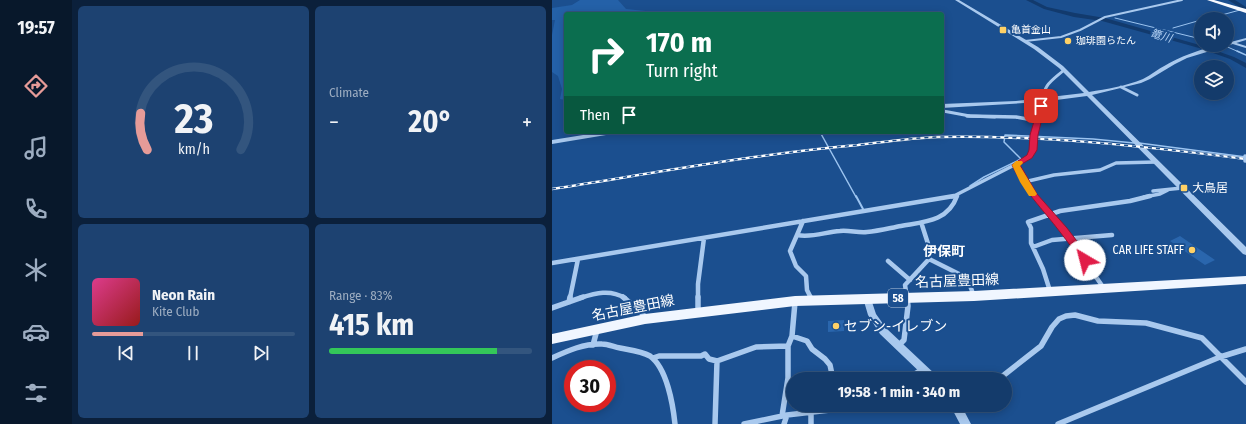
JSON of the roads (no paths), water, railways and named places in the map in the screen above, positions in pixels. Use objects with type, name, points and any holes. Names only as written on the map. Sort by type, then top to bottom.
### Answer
[{"type":"highway","points":[[1209,0],[1244,11]]},
{"type":"main road","name":"名古屋豊田線","points":[[552,339],[645,319],[795,301],[974,296],[1050,290],[1246,280]]},
{"type":"street","points":[[957,0],[1025,41],[1049,57],[1064,70],[1246,252]]},
{"type":"street","points":[[1025,41],[1061,37],[1095,23],[1105,17],[1182,0]]},
{"type":"street","points":[[1234,43],[1246,39]]},
{"type":"street","points":[[1234,43],[1246,47]]},
{"type":"street","points":[[944,107],[1042,101],[1121,87],[1145,80],[1172,64],[1189,56],[1203,52]]},
{"type":"street","points":[[552,263],[803,222],[956,194],[1030,157],[1033,150],[1034,135],[1043,92],[1047,85],[1064,70]]},
{"type":"street","points":[[1121,87],[1137,95]]},
{"type":"street","points":[[944,111],[980,117],[1016,117],[1038,121]]},
{"type":"street","points":[[552,142],[600,134]]},
{"type":"street","points":[[1245,156],[1245,161]]},
{"type":"street","points":[[1024,182],[1054,175],[1100,170],[1116,163],[1156,162]]},
{"type":"street","points":[[1016,165],[1024,182],[1070,240],[1102,287]]},
{"type":"street","points":[[1153,191],[1182,188]]},
{"type":"street","points":[[1050,290],[1043,269],[1031,243],[1031,228],[1028,222],[1049,214],[1130,201],[1140,197],[1163,193],[1168,190]]},
{"type":"street","points":[[797,235],[808,237],[840,231],[858,232],[914,224],[922,225],[936,219],[951,208],[956,194]]},
{"type":"street","points":[[803,222],[790,251],[796,266],[806,276],[807,290],[811,300]]},
{"type":"street","points":[[899,345],[904,340],[908,298],[905,285],[929,259],[930,250],[922,225]]},
{"type":"street","points":[[1033,247],[1052,240],[1070,240],[1112,235]]},
{"type":"street","points":[[698,312],[698,284],[704,238]]},
{"type":"street","points":[[569,302],[578,259]]},
{"type":"street","points":[[929,259],[967,278],[974,296]]},
{"type":"street","points":[[888,261],[910,280]]},
{"type":"street","points":[[552,308],[603,292],[614,292],[634,305],[645,316],[645,319]]},
{"type":"street","points":[[868,298],[876,321],[927,372]]},
{"type":"street","points":[[784,424],[788,378],[788,346],[792,336],[795,301]]},
{"type":"street","points":[[1008,372],[1042,346],[1059,319],[1066,316],[1075,315],[1098,321],[1127,324],[1146,323],[1202,338],[1246,382]]},
{"type":"street","points":[[594,345],[597,330]]},
{"type":"street","points":[[792,336],[807,341],[812,349],[830,365],[832,372]]},
{"type":"street","points":[[552,358],[566,351],[602,344],[641,351],[653,358],[664,379],[673,404],[675,424]]},
{"type":"street","points":[[653,358],[659,356],[705,354],[709,359],[717,361],[756,347],[788,346]]},
{"type":"street","points":[[1058,424],[1220,357],[1246,349]]},
{"type":"street","points":[[715,424],[717,361]]},
{"type":"street","points":[[919,372],[924,369]]},
{"type":"street","points":[[744,424],[784,416],[819,412]]},
{"type":"street","points":[[959,412],[966,424]]},
{"type":"street","points":[[811,413],[811,424]]},
{"type":"waterway","name":"篭川","points":[[1029,0],[1046,8],[1063,11],[1074,15],[1103,19],[1201,47],[1232,58],[1246,66]]},
{"type":"waterway","points":[[1231,0],[1246,9]]},
{"type":"waterway","points":[[1233,12],[1240,10]]},
{"type":"waterway","points":[[1115,18],[1194,37]]},
{"type":"waterway","points":[[1173,28],[1194,22]]},
{"type":"waterway","points":[[1234,50],[1239,52]]},
{"type":"waterway","points":[[1237,51],[1246,55]]},
{"type":"waterway","points":[[821,134],[856,197]]},
{"type":"waterway","points":[[970,186],[984,177],[1021,159],[1004,142],[1005,135],[1093,139],[1134,143]]},
{"type":"waterway","points":[[1139,143],[1246,157]]},
{"type":"waterway","points":[[856,196],[863,209]]},
{"type":"railway","points":[[552,189],[781,153],[938,137],[1015,138],[1092,142],[1246,159]]},
{"type":"place","name":"亀首金山","points":[[1003,30]]},
{"type":"place","name":"珈琲園らたん","points":[[1068,41]]},
{"type":"place","name":"大鳥居","points":[[1184,188]]},
{"type":"place","name":"CAR LIFE STAFF","points":[[1192,250]]},
{"type":"place","name":"セブン-イレブン","points":[[836,326]]},
{"type":"district","name":"伊保町","points":[[944,251]]}]
